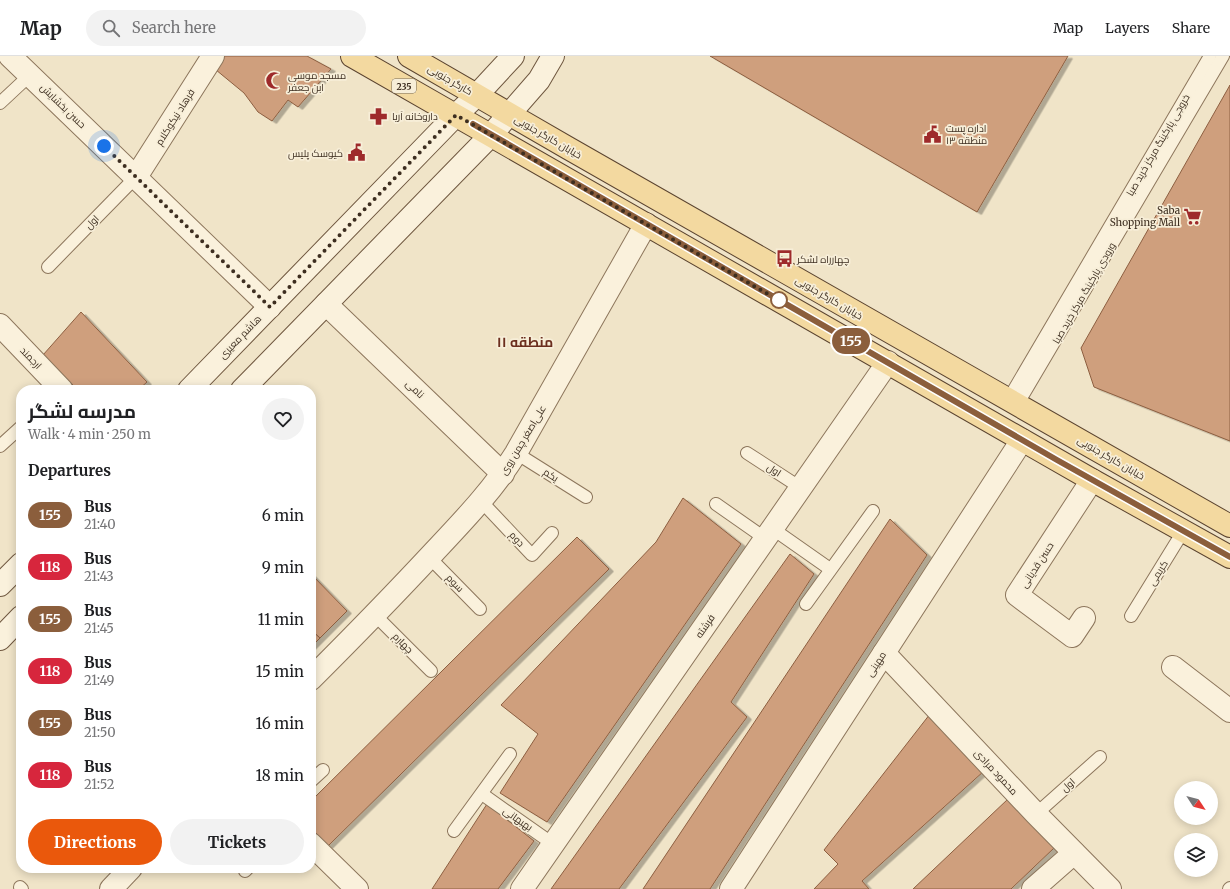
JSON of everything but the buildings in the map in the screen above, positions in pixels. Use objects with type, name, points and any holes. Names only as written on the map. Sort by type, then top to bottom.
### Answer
[{"type":"main road","name":"235","points":[[352,56],[1092,480],[1230,557]]},
{"type":"main road","name":"کارگر جنوبی","points":[[409,56],[492,105]]},
{"type":"main road","name":"خیابان کارگر جنوبی","points":[[492,105],[1230,526]]},
{"type":"street","name":"حسن بخشایش","points":[[10,56],[270,307]]},
{"type":"street","name":"فرهاد نیکوکلام","points":[[136,177],[213,56]]},
{"type":"street","points":[[492,105],[513,56]]},
{"type":"street","points":[[473,125],[492,105],[539,80],[554,56]]},
{"type":"street","name":"هاشم معیری","points":[[247,385],[326,304],[473,125],[492,105]]},
{"type":"street","name":"هاشم معیری","points":[[194,385],[270,307],[473,125]]},
{"type":"street","name":"علی‌اصغر چمن روی","points":[[316,674],[429,557],[481,501],[503,474],[646,224]]},
{"type":"street","name":"نامی","points":[[326,304],[503,474]]},
{"type":"street","name":"ارجمند","points":[[0,325],[57,385]]},
{"type":"street","name":"فرشته","points":[[522,889],[888,362]]},
{"type":"street","name":"مهینی","points":[[730,889],[1022,440]]},
{"type":"street","name":"حسن قدیانی","points":[[1084,618],[1072,636],[1017,596],[1092,480]]},
{"type":"street","points":[[0,585],[16,569]]},
{"type":"street","points":[[0,639],[16,622]]},
{"type":"street","name":"محمود مرادی","points":[[884,653],[1036,814],[1110,889]]},
{"type":"street","points":[[1173,667],[1230,711]]},
{"type":"street","points":[[316,849],[357,889]]},
{"type":"street","points":[[1033,889],[1074,853]]},
{"type":"street","points":[[111,889],[126,873]]},
{"type":"lane","name":"خروجی پارکینگ مرکز خرید صبا","points":[[1013,403],[1210,56]]},
{"type":"lane","name":"ورودی پارکینگ مرکز خرید صبا","points":[[1013,403],[1223,56]]},
{"type":"lane","points":[[0,102],[30,75]]},
{"type":"lane","name":"اول","points":[[48,267],[136,177]]},
{"type":"lane","points":[[0,446],[16,432]]},
{"type":"lane","name":"یکم","points":[[516,453],[586,497]]},
{"type":"lane","name":"اول","points":[[747,453],[801,488]]},
{"type":"lane","name":"دوم","points":[[481,501],[532,555],[552,533]]},
{"type":"lane","points":[[716,504],[830,569]]},
{"type":"lane","points":[[806,604],[873,511]]},
{"type":"lane","name":"کریمی","points":[[1131,616],[1184,530]]},
{"type":"lane","name":"سوم","points":[[429,557],[480,610]]},
{"type":"lane","name":"چهارم","points":[[374,615],[431,671]]},
{"type":"lane","points":[[454,831],[510,754]]},
{"type":"lane","name":"اول","points":[[1036,814],[1100,757]]},
{"type":"lane","points":[[316,776],[323,770]]},
{"type":"lane","name":"بهبهانی","points":[[482,794],[554,844]]},
{"type":"bus line","name":"155","points":[[473,124],[1057,460],[1230,557]]},
{"type":"place","name":"مسجد موسی‌ ابن‌ جعفر","points":[[275,81]]},
{"type":"place","name":"داروخانه آریا","points":[[379,116]]},
{"type":"place","name":"اداره پست منطقه ۱۳","points":[[933,134]]},
{"type":"place","name":"کیوسک پلیس","points":[[356,153]]},
{"type":"place","name":"Saba Shopping Mall","points":[[1193,216]]},
{"type":"place","name":"چهارراه لشکر","points":[[784,259]]},
{"type":"district","name":"منطقه ۱۱","points":[[525,342]]},
{"type":"route","points":[[104,146],[270,307],[456,115],[780,301],[779,300]]}]
